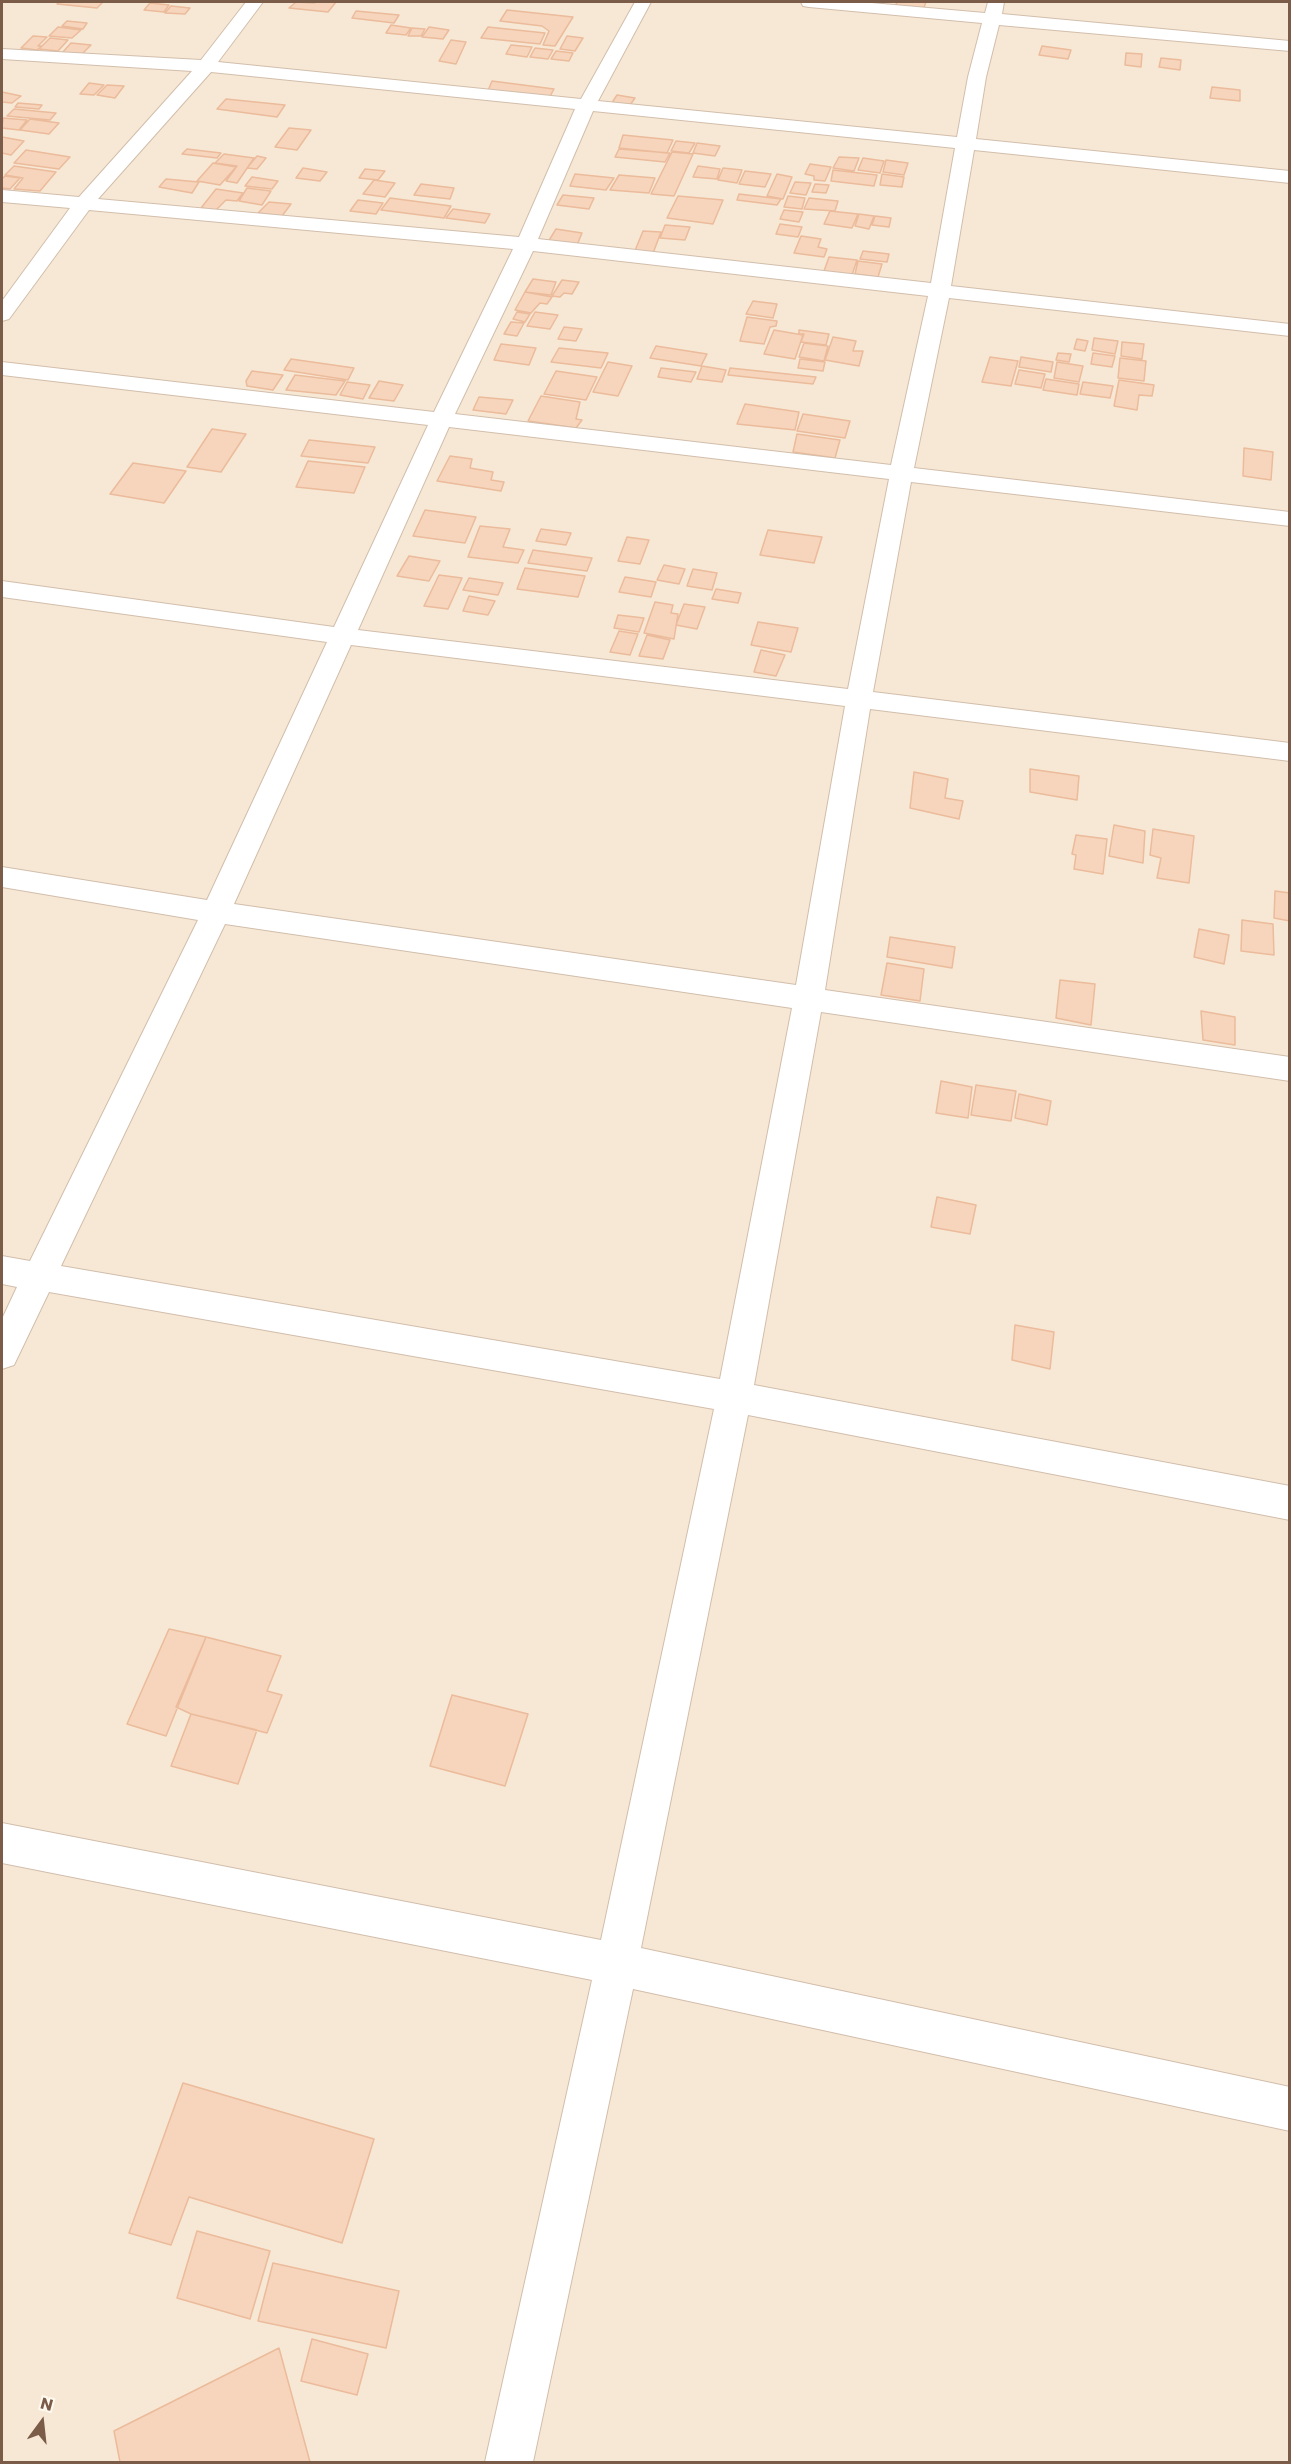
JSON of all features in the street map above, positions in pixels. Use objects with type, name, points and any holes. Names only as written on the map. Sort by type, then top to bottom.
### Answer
[{"type":"street","points":[[2,315],[84,203],[206,66],[254,2]]},
{"type":"street","points":[[2,1354],[216,912],[441,421],[526,244],[586,106],[643,2]]},
{"type":"street","points":[[809,2],[994,10],[1290,46]]},
{"type":"street","points":[[509,2463],[617,1964],[734,1397],[809,998],[859,699],[901,475],[940,291],[976,77],[994,10]]},
{"type":"street","points":[[2,54],[206,66],[1290,177]]},
{"type":"street","points":[[2,196],[526,244],[1290,330]]},
{"type":"street","points":[[2,368],[1290,519]]},
{"type":"street","points":[[2,589],[343,636],[1290,752]]},
{"type":"street","points":[[2,877],[216,912],[1290,1069]]},
{"type":"street","points":[[2,1270],[734,1397],[1290,1503]]},
{"type":"street","points":[[2,1843],[617,1964],[1290,2109]]},
{"type":"shaded area","points":[[2,2],[1289,2],[1289,2462],[2,2462]]},
{"type":"building","points":[[59,2],[103,2],[97,8],[57,4]]},
{"type":"building","points":[[296,2],[336,2],[328,12],[289,8]]},
{"type":"building","points":[[897,2],[926,2],[923,10],[895,7]]},
{"type":"building","points":[[150,3],[169,5],[164,12],[144,10]]},
{"type":"building","points":[[171,6],[190,8],[185,14],[165,13]]},
{"type":"building","points":[[507,10],[573,17],[555,46],[543,45],[549,31],[542,26],[500,21]]},
{"type":"building","points":[[356,11],[399,15],[394,23],[352,18]]},
{"type":"building","points":[[67,21],[87,23],[83,29],[62,26]]},
{"type":"building","points":[[391,25],[411,28],[406,35],[386,33]]},
{"type":"building","points":[[58,27],[81,30],[72,38],[49,36]]},
{"type":"building","points":[[429,27],[449,30],[443,39],[422,37]]},
{"type":"building","points":[[488,27],[545,33],[540,44],[481,38]]},
{"type":"building","points":[[412,28],[425,29],[421,36],[408,36]]},
{"type":"building","points":[[33,36],[47,37],[37,50],[21,48]]},
{"type":"building","points":[[567,36],[583,38],[575,51],[560,49]]},
{"type":"building","points":[[50,38],[68,40],[58,51],[39,49]]},
{"type":"building","points":[[451,40],[466,42],[456,64],[439,61]]},
{"type":"building","points":[[71,43],[91,45],[81,55],[62,53]]},
{"type":"building","points":[[511,45],[532,47],[527,57],[506,54]]},
{"type":"building","points":[[1042,46],[1071,50],[1068,59],[1039,55]]},
{"type":"building","points":[[535,48],[553,50],[548,59],[530,57]]},
{"type":"building","points":[[556,51],[573,53],[569,61],[551,59]]},
{"type":"building","points":[[1126,53],[1142,54],[1141,67],[1125,65]]},
{"type":"building","points":[[1161,58],[1181,60],[1180,70],[1159,67]]},
{"type":"building","points":[[492,81],[554,89],[548,100],[487,93]]},
{"type":"building","points":[[89,83],[104,85],[94,95],[80,94]]},
{"type":"building","points":[[107,85],[124,86],[115,98],[97,95]]},
{"type":"building","points":[[1212,87],[1240,90],[1240,101],[1210,98]]},
{"type":"building","points":[[2,92],[21,96],[12,103],[2,102]]},
{"type":"building","points":[[617,95],[635,98],[628,108],[617,107],[613,101]]},
{"type":"building","points":[[226,99],[285,105],[277,117],[217,109]]},
{"type":"building","points":[[18,103],[42,105],[39,109],[15,107]]},
{"type":"building","points":[[14,109],[56,113],[50,120],[7,116]]},
{"type":"building","points":[[3,118],[27,120],[19,130],[2,128]]},
{"type":"building","points":[[30,119],[59,123],[49,134],[20,130]]},
{"type":"building","points":[[289,128],[311,130],[297,150],[275,147]]},
{"type":"building","points":[[623,135],[673,140],[667,153],[619,148]]},
{"type":"building","points":[[2,137],[24,141],[11,155],[2,153]]},
{"type":"building","points":[[676,141],[695,143],[689,153],[671,151]]},
{"type":"building","points":[[697,143],[720,146],[715,156],[693,153]]},
{"type":"building","points":[[187,149],[221,153],[217,158],[182,154]]},
{"type":"building","points":[[619,149],[670,153],[665,162],[615,157]]},
{"type":"building","points":[[26,150],[70,157],[59,169],[14,163]]},
{"type":"building","points":[[672,152],[693,154],[674,196],[651,194]]},
{"type":"building","points":[[224,154],[254,158],[237,183],[226,181],[237,166],[215,163]]},
{"type":"building","points":[[257,156],[266,158],[257,169],[247,168]]},
{"type":"building","points":[[839,157],[859,158],[854,171],[833,168]]},
{"type":"building","points":[[863,158],[884,161],[880,173],[858,170]]},
{"type":"building","points":[[886,160],[908,163],[904,175],[883,172]]},
{"type":"building","points":[[213,163],[236,167],[220,185],[197,181]]},
{"type":"building","points":[[810,164],[831,167],[825,181],[814,180],[814,176],[805,174]]},
{"type":"building","points":[[14,166],[56,172],[40,191],[14,189],[23,178],[5,175]]},
{"type":"building","points":[[698,166],[720,169],[717,179],[693,177]]},
{"type":"building","points":[[303,168],[327,172],[320,181],[296,178]]},
{"type":"building","points":[[723,168],[742,170],[737,183],[718,180]]},
{"type":"building","points":[[365,169],[385,171],[378,180],[359,178]]},
{"type":"building","points":[[833,170],[877,175],[874,186],[831,181]]},
{"type":"building","points":[[745,171],[771,174],[765,187],[739,184]]},
{"type":"building","points":[[575,174],[614,178],[606,190],[570,186]]},
{"type":"building","points":[[777,174],[792,177],[783,199],[767,196]]},
{"type":"building","points":[[882,174],[904,177],[902,187],[880,185]]},
{"type":"building","points":[[619,175],[655,178],[649,193],[610,190]]},
{"type":"building","points":[[5,176],[20,178],[10,189],[2,188],[2,179]]},
{"type":"building","points":[[252,177],[278,181],[272,189],[245,186]]},
{"type":"building","points":[[166,179],[199,182],[192,193],[159,187]]},
{"type":"building","points":[[374,180],[395,183],[385,197],[363,194]]},
{"type":"building","points":[[795,182],[811,183],[806,195],[790,193]]},
{"type":"building","points":[[421,184],[454,188],[450,199],[414,195]]},
{"type":"building","points":[[815,184],[829,185],[826,193],[812,192]]},
{"type":"building","points":[[247,188],[271,191],[262,205],[239,201]]},
{"type":"building","points":[[216,189],[243,193],[237,201],[226,200],[216,210],[201,208]]},
{"type":"building","points":[[739,194],[781,199],[777,205],[737,200]]},
{"type":"building","points":[[563,195],[594,198],[589,209],[557,205]]},
{"type":"building","points":[[678,196],[723,200],[713,224],[667,218]]},
{"type":"building","points":[[788,196],[805,198],[802,209],[784,207]]},
{"type":"building","points":[[390,198],[451,206],[444,218],[381,210]]},
{"type":"building","points":[[809,198],[838,201],[835,211],[804,209]]},
{"type":"building","points":[[358,200],[383,203],[376,214],[350,211]]},
{"type":"building","points":[[269,202],[291,204],[282,216],[258,213]]},
{"type":"building","points":[[453,209],[490,214],[485,223],[446,218]]},
{"type":"building","points":[[784,210],[803,212],[799,222],[780,219]]},
{"type":"building","points":[[830,211],[858,214],[852,228],[824,224]]},
{"type":"building","points":[[859,214],[874,216],[869,229],[855,226]]},
{"type":"building","points":[[875,216],[891,218],[889,227],[872,225]]},
{"type":"building","points":[[780,224],[802,227],[798,237],[776,234]]},
{"type":"building","points":[[665,225],[690,227],[685,240],[660,238]]},
{"type":"building","points":[[556,229],[582,233],[577,245],[548,242]]},
{"type":"building","points":[[643,231],[661,232],[652,256],[634,253]]},
{"type":"building","points":[[801,236],[821,239],[818,247],[827,249],[824,257],[794,253]]},
{"type":"building","points":[[863,251],[889,254],[887,262],[860,259]]},
{"type":"building","points":[[829,257],[857,260],[852,275],[824,271]]},
{"type":"building","points":[[858,261],[882,264],[878,277],[855,274]]},
{"type":"building","points":[[533,279],[556,282],[551,295],[525,292]]},
{"type":"building","points":[[562,280],[579,282],[572,294],[552,296]]},
{"type":"building","points":[[525,292],[552,297],[547,304],[540,303],[531,313],[515,310]]},
{"type":"building","points":[[753,301],[777,304],[773,318],[746,314]]},
{"type":"building","points":[[517,312],[530,314],[525,322],[513,319]]},
{"type":"building","points":[[535,312],[558,315],[550,329],[527,326]]},
{"type":"building","points":[[747,317],[777,321],[776,326],[770,327],[764,344],[740,341]]},
{"type":"building","points":[[511,322],[524,323],[517,336],[504,334]]},
{"type":"building","points":[[564,327],[582,329],[576,341],[558,339]]},
{"type":"building","points":[[774,330],[803,335],[795,359],[764,354]]},
{"type":"building","points":[[799,330],[829,334],[826,345],[801,342],[804,334],[799,334]]},
{"type":"building","points":[[833,337],[856,341],[853,351],[863,351],[859,366],[825,360]]},
{"type":"building","points":[[1094,338],[1118,341],[1115,354],[1092,350]]},
{"type":"building","points":[[1077,339],[1088,341],[1085,351],[1074,349]]},
{"type":"building","points":[[1122,342],[1144,344],[1142,359],[1121,356]]},
{"type":"building","points":[[804,343],[828,346],[824,361],[799,357]]},
{"type":"building","points":[[501,344],[536,348],[529,365],[494,360]]},
{"type":"building","points":[[656,346],[707,354],[701,366],[650,358]]},
{"type":"building","points":[[559,348],[608,353],[601,368],[551,362]]},
{"type":"building","points":[[1058,353],[1071,354],[1069,362],[1056,360]]},
{"type":"building","points":[[1093,353],[1115,356],[1112,367],[1091,364]]},
{"type":"building","points":[[990,357],[1018,361],[1011,386],[982,382]]},
{"type":"building","points":[[1021,357],[1053,362],[1051,372],[1019,367]]},
{"type":"building","points":[[1120,358],[1146,361],[1144,381],[1118,378]]},
{"type":"building","points":[[291,359],[354,368],[348,380],[284,370]]},
{"type":"building","points":[[800,359],[825,362],[823,371],[798,368]]},
{"type":"building","points":[[608,362],[632,366],[618,396],[593,392]]},
{"type":"building","points":[[1057,362],[1083,366],[1079,382],[1054,378]]},
{"type":"building","points":[[702,366],[726,370],[722,382],[697,379]]},
{"type":"building","points":[[661,368],[696,372],[691,382],[658,377]]},
{"type":"building","points":[[730,368],[816,377],[813,384],[728,375]]},
{"type":"building","points":[[1019,370],[1045,374],[1041,388],[1015,384]]},
{"type":"building","points":[[252,371],[283,375],[273,390],[247,386],[246,381]]},
{"type":"building","points":[[556,371],[597,377],[586,400],[544,394]]},
{"type":"building","points":[[295,375],[345,381],[336,395],[286,390]]},
{"type":"building","points":[[1046,379],[1079,384],[1077,395],[1043,390]]},
{"type":"building","points":[[1119,380],[1154,385],[1152,396],[1139,395],[1137,410],[1114,406]]},
{"type":"building","points":[[379,381],[403,385],[394,401],[369,398]]},
{"type":"building","points":[[347,382],[370,385],[363,399],[340,395]]},
{"type":"building","points":[[1083,382],[1113,386],[1110,398],[1080,394]]},
{"type":"building","points":[[541,396],[580,402],[576,419],[582,420],[576,428],[528,421]]},
{"type":"building","points":[[479,397],[513,400],[506,414],[473,410]]},
{"type":"building","points":[[745,404],[799,412],[795,430],[737,424]]},
{"type":"building","points":[[803,414],[850,421],[845,438],[797,431]]},
{"type":"building","points":[[212,429],[246,434],[221,472],[187,467]]},
{"type":"building","points":[[797,434],[840,440],[835,458],[793,452]]},
{"type":"building","points":[[309,440],[375,447],[368,463],[301,456]]},
{"type":"building","points":[[1244,448],[1273,452],[1271,480],[1243,476]]},
{"type":"building","points":[[450,456],[472,459],[470,468],[493,472],[491,480],[504,482],[501,491],[437,481]]},
{"type":"building","points":[[308,461],[365,467],[354,493],[296,487]]},
{"type":"building","points":[[133,463],[186,471],[164,503],[110,494]]},
{"type":"building","points":[[425,510],[476,517],[465,543],[413,536]]},
{"type":"building","points":[[480,526],[510,529],[503,547],[524,550],[518,563],[468,557]]},
{"type":"building","points":[[541,529],[571,533],[566,545],[536,541]]},
{"type":"building","points":[[768,530],[822,537],[814,563],[760,555]]},
{"type":"building","points":[[627,537],[649,540],[640,564],[618,561]]},
{"type":"building","points":[[533,550],[592,558],[587,571],[528,563]]},
{"type":"building","points":[[409,556],[440,561],[429,581],[397,576]]},
{"type":"building","points":[[664,565],[685,569],[679,584],[657,580]]},
{"type":"building","points":[[525,568],[585,576],[578,597],[517,589]]},
{"type":"building","points":[[693,569],[717,573],[712,590],[687,586]]},
{"type":"building","points":[[439,575],[462,578],[448,609],[424,606]]},
{"type":"building","points":[[625,577],[656,582],[651,597],[619,592]]},
{"type":"building","points":[[469,578],[503,583],[498,595],[463,590]]},
{"type":"building","points":[[716,589],[741,593],[738,603],[712,599]]},
{"type":"building","points":[[469,596],[495,601],[488,615],[463,611]]},
{"type":"building","points":[[655,602],[673,605],[671,613],[678,614],[674,639],[644,633]]},
{"type":"building","points":[[684,604],[705,607],[697,629],[676,625]]},
{"type":"building","points":[[618,615],[644,618],[639,632],[614,628]]},
{"type":"building","points":[[758,622],[798,628],[791,652],[751,645]]},
{"type":"building","points":[[619,631],[638,634],[630,655],[610,652]]},
{"type":"building","points":[[647,635],[670,640],[663,659],[639,656]]},
{"type":"building","points":[[761,650],[785,655],[776,676],[754,672]]},
{"type":"building","points":[[1030,769],[1079,776],[1077,800],[1030,792]]},
{"type":"building","points":[[914,772],[948,779],[945,798],[963,801],[959,819],[910,808]]},
{"type":"building","points":[[1114,825],[1145,831],[1143,863],[1109,856]]},
{"type":"building","points":[[1153,829],[1194,836],[1189,883],[1157,878],[1161,858],[1150,855]]},
{"type":"building","points":[[1076,835],[1107,839],[1103,874],[1074,869],[1076,855],[1072,854]]},
{"type":"building","points":[[1275,891],[1290,893],[1290,921],[1274,918]]},
{"type":"building","points":[[1242,920],[1273,924],[1274,955],[1241,951]]},
{"type":"building","points":[[1199,929],[1229,935],[1224,964],[1194,957]]},
{"type":"building","points":[[890,937],[955,947],[952,968],[887,957]]},
{"type":"building","points":[[887,963],[924,969],[920,1001],[881,995]]},
{"type":"building","points":[[1060,980],[1095,984],[1091,1025],[1056,1018]]},
{"type":"building","points":[[1201,1011],[1235,1017],[1235,1045],[1203,1040]]},
{"type":"building","points":[[941,1081],[972,1087],[968,1118],[936,1113]]},
{"type":"building","points":[[976,1085],[1016,1091],[1011,1121],[971,1115]]},
{"type":"building","points":[[1019,1094],[1051,1101],[1047,1125],[1015,1118]]},
{"type":"building","points":[[937,1197],[976,1205],[970,1234],[931,1227]]},
{"type":"building","points":[[1015,1325],[1054,1332],[1050,1369],[1012,1360]]},
{"type":"building","points":[[169,1629],[206,1637],[166,1736],[127,1724]]},
{"type":"building","points":[[206,1637],[281,1656],[267,1691],[282,1695],[267,1733],[191,1714],[176,1707]]},
{"type":"building","points":[[452,1695],[528,1714],[505,1786],[430,1766]]},
{"type":"building","points":[[191,1714],[257,1730],[238,1784],[171,1766]]},
{"type":"building","points":[[183,2083],[374,2139],[342,2243],[189,2197],[171,2245],[129,2233]]},
{"type":"building","points":[[197,2231],[270,2251],[250,2319],[177,2298]]},
{"type":"building","points":[[273,2263],[399,2291],[386,2348],[258,2321]]},
{"type":"building","points":[[312,2339],[368,2354],[357,2395],[301,2381]]},
{"type":"building","points":[[279,2348],[310,2462],[120,2462],[114,2431]]}]
